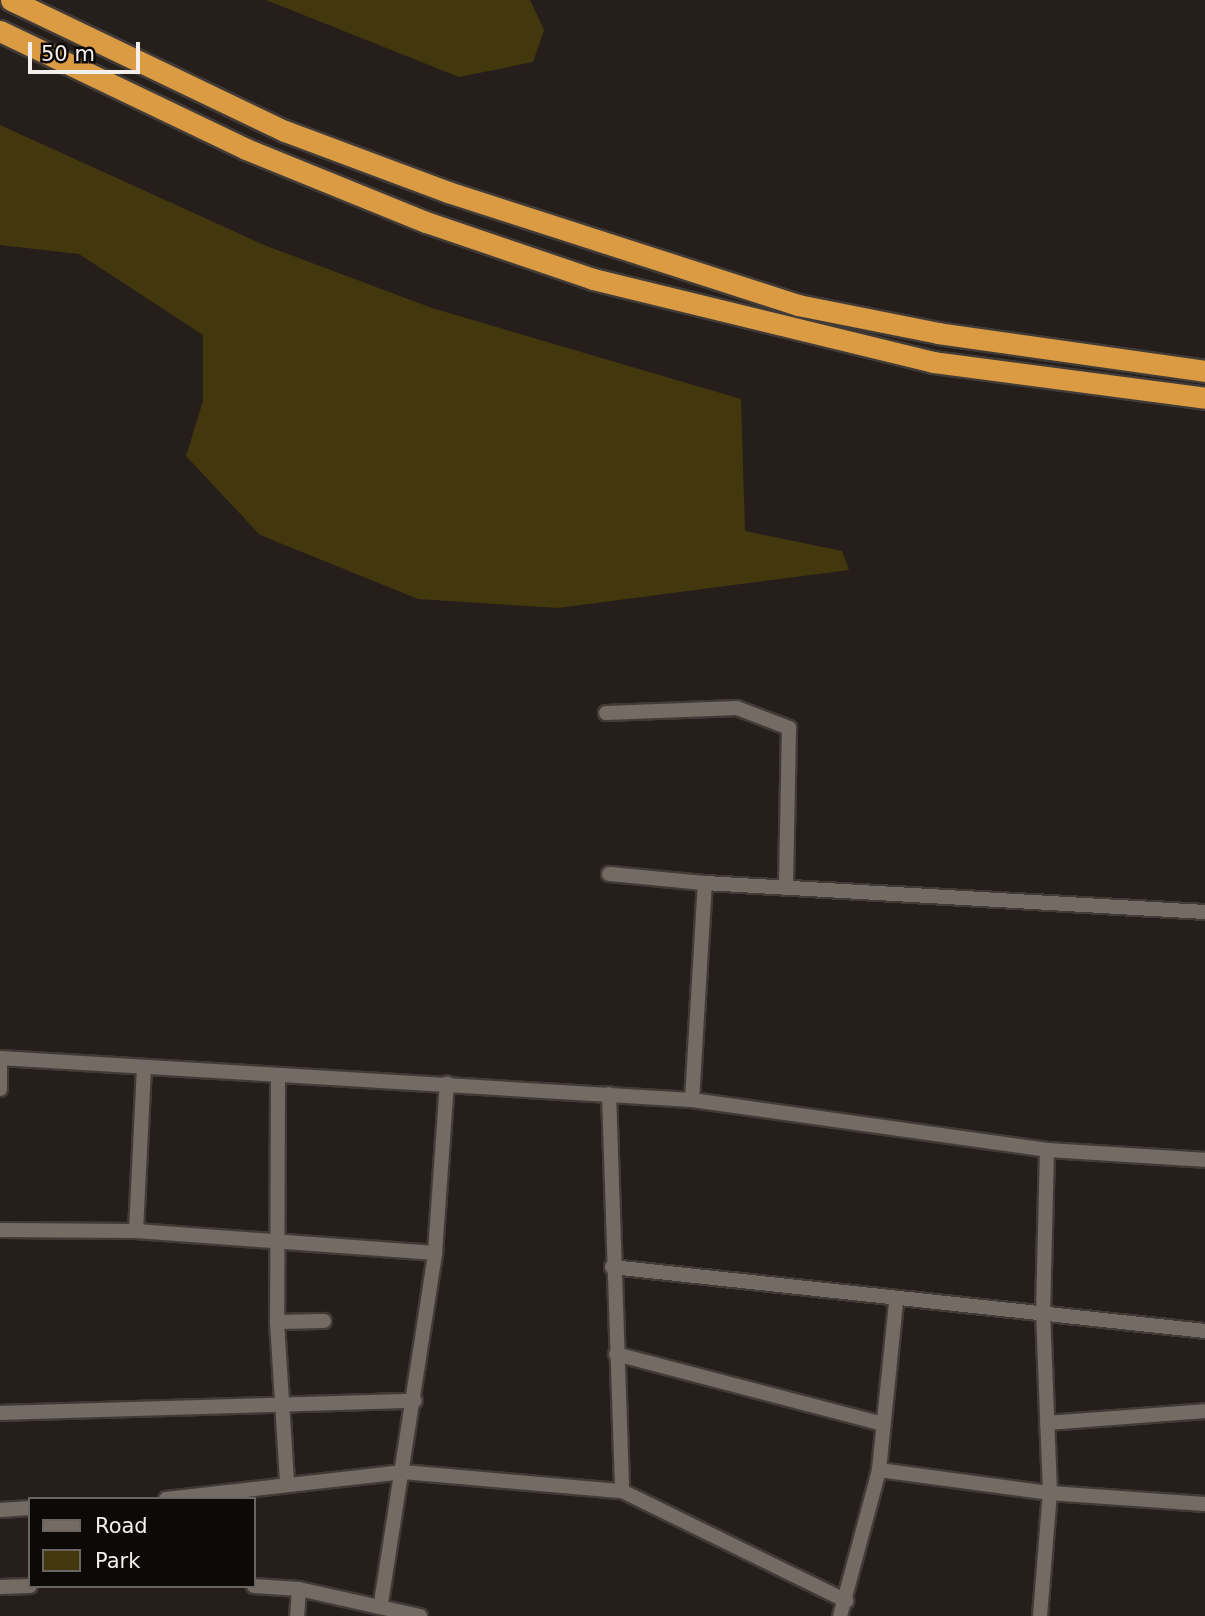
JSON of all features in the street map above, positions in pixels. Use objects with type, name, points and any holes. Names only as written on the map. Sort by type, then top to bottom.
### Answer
[{"type":"highway","points":[[11,0],[285,131],[448,192],[798,305],[1029,348],[1205,371]]},
{"type":"highway","points":[[0,31],[246,149],[426,222],[593,279],[933,362],[1205,398]]},
{"type":"street","points":[[606,713],[737,708],[789,728],[786,885]]},
{"type":"street","points":[[609,874],[705,883],[786,885],[1012,905],[1205,912]]},
{"type":"street","points":[[692,1100],[705,883]]},
{"type":"street","points":[[0,1089],[0,1058],[447,1083],[692,1100],[1047,1150],[1205,1160]]},
{"type":"street","points":[[136,1231],[144,1068]]},
{"type":"street","points":[[278,1075],[277,1322],[286,1483]]},
{"type":"street","points":[[381,1603],[415,1401],[435,1253],[447,1083]]},
{"type":"street","points":[[609,1094],[612,1267],[622,1491]]},
{"type":"street","points":[[1040,1616],[1049,1493],[1043,1313],[1047,1150]]},
{"type":"street","points":[[0,1230],[136,1231],[277,1245],[435,1253]]},
{"type":"street","points":[[612,1267],[896,1302],[1043,1313],[1205,1331]]},
{"type":"street","points":[[181,1497],[286,1483],[403,1472],[622,1491],[846,1611],[879,1470],[896,1302]]},
{"type":"street","points":[[277,1322],[324,1321]]},
{"type":"street","points":[[616,1354],[883,1424]]},
{"type":"street","points":[[0,1413],[415,1401]]},
{"type":"street","points":[[1047,1423],[1205,1411]]},
{"type":"street","points":[[879,1470],[1049,1493],[1205,1504]]},
{"type":"street","points":[[0,1510],[28,1508]]},
{"type":"street","points":[[0,1587],[28,1586]]},
{"type":"street","points":[[256,1586],[299,1589],[381,1603],[420,1616]]},
{"type":"street","points":[[297,1616],[299,1589]]},
{"type":"green space","points":[[266,0],[530,0],[544,30],[533,62],[459,77]]},
{"type":"green space","points":[[0,125],[264,245],[432,308],[741,399],[745,531],[842,551],[849,570],[558,608],[418,599],[260,535],[186,456],[203,401],[203,335],[79,254],[0,245]]}]
